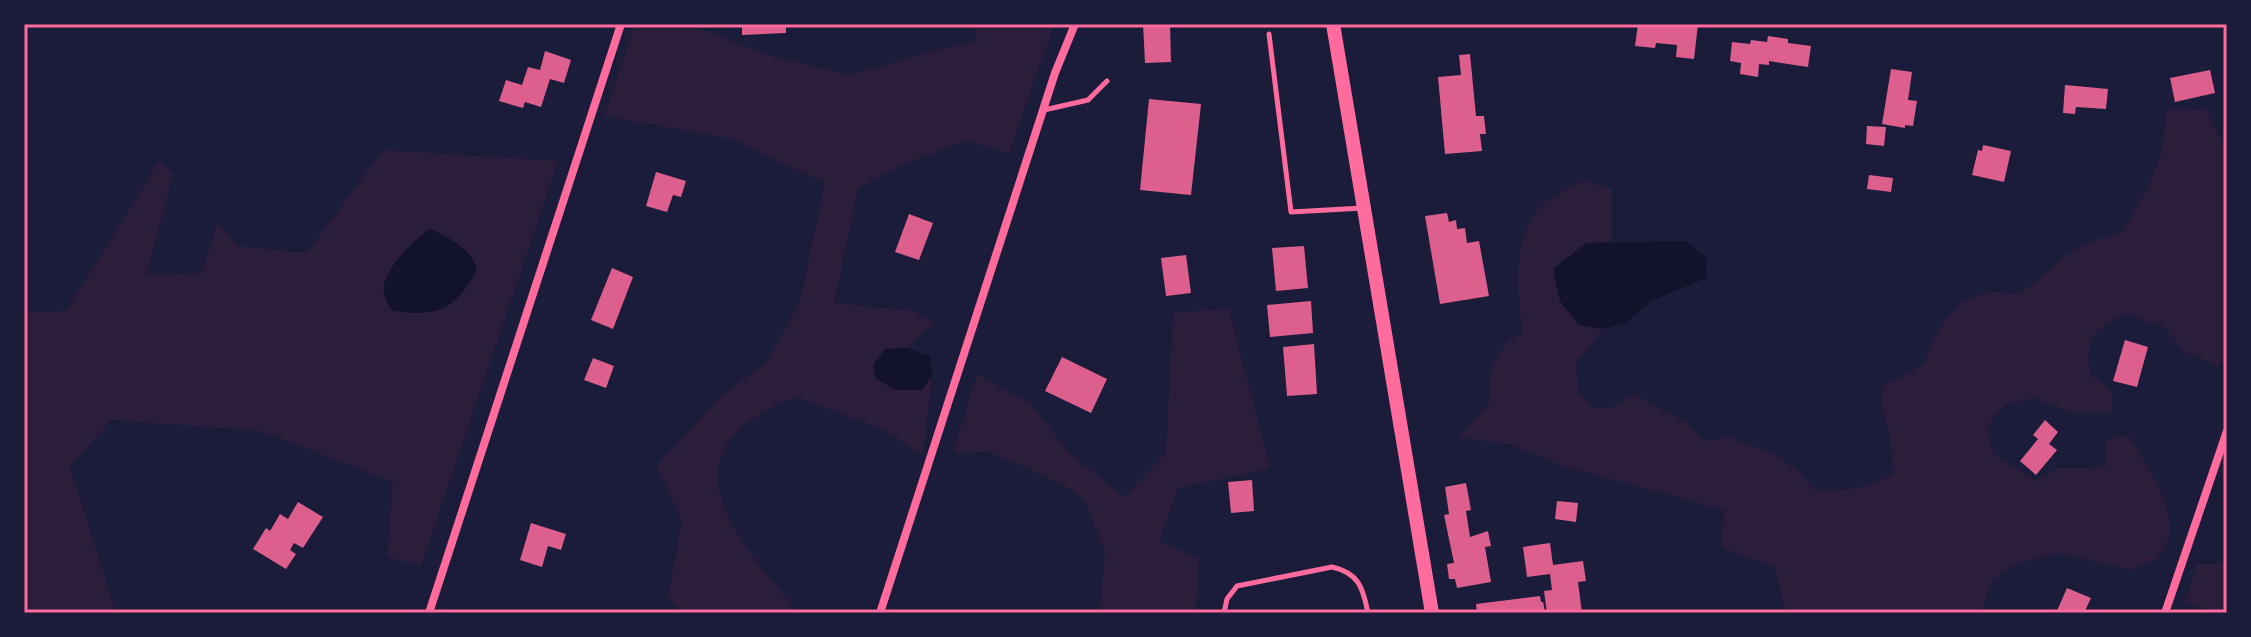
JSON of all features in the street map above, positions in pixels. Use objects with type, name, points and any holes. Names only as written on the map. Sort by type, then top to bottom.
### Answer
[{"type":"main road","points":[[1333,24],[1432,613]]},
{"type":"street","points":[[429,613],[621,24]]},
{"type":"street","points":[[880,613],[1043,110],[1075,24]]},
{"type":"street","points":[[2165,613],[2227,431]]},
{"type":"lane","points":[[1269,34],[1291,212],[1364,207]]},
{"type":"lane","points":[[1043,110],[1088,100],[1107,81]]},
{"type":"lane","points":[[1224,613],[1227,599],[1237,586],[1332,567],[1354,575],[1362,584],[1368,613]]},
{"type":"shaded area","points":[[635,24],[695,24],[698,28],[774,57],[851,75],[936,50],[977,42],[975,24],[1054,24],[1009,153],[965,141],[901,165],[858,189],[834,303],[913,311],[934,322],[907,348],[885,349],[922,390],[932,376],[923,455],[882,429],[796,397],[753,419],[728,443],[718,469],[720,496],[732,525],[751,554],[799,613],[683,613],[668,598],[682,520],[657,466],[722,395],[766,363],[800,302],[825,183],[733,139],[604,116]]},
{"type":"shaded area","points":[[2167,109],[2206,110],[2223,145],[2227,147],[2227,348],[2218,366],[2185,352],[2165,328],[2126,314],[2099,330],[2090,343],[2090,374],[2112,391],[2112,413],[2073,413],[2034,398],[2007,404],[1987,425],[1992,453],[2036,481],[2057,468],[2107,467],[2106,440],[2128,435],[2157,485],[2168,513],[2168,538],[2156,560],[2129,570],[2059,553],[2017,564],[1992,580],[1983,606],[1984,613],[1786,613],[1775,567],[1722,548],[1724,510],[1563,466],[1511,445],[1458,437],[1489,404],[1491,369],[1507,341],[1522,334],[1518,285],[1520,251],[1530,221],[1544,203],[1583,181],[1612,189],[1612,243],[1586,243],[1560,301],[1578,325],[1603,329],[1575,365],[1579,392],[1593,408],[1611,408],[1634,394],[1686,422],[1705,441],[1729,437],[1772,453],[1797,470],[1815,491],[1855,488],[1883,479],[1893,474],[1890,436],[1882,406],[1883,386],[1924,364],[1941,328],[1967,301],[1992,292],[2013,294],[2023,290],[2079,247],[2122,233],[2149,185],[2161,155]]},
{"type":"shaded area","points":[[383,150],[558,161],[421,566],[387,557],[393,482],[261,431],[111,420],[70,467],[116,613],[24,613],[24,312],[66,311],[159,162],[173,174],[147,275],[203,273],[217,222],[238,246],[307,253]]},
{"type":"shaded area","points":[[431,229],[465,250],[477,270],[461,294],[444,308],[422,313],[393,311],[384,294],[387,276],[407,248]]},
{"type":"shaded area","points":[[1687,241],[1706,258],[1706,278],[1651,301],[1627,322],[1605,329],[1579,325],[1560,301],[1553,269],[1586,243]]},
{"type":"shaded area","points":[[1229,309],[1270,469],[1178,488],[1159,541],[1199,559],[1196,613],[1100,613],[1105,552],[1086,504],[1072,490],[1010,460],[987,452],[953,454],[977,374],[1031,404],[1069,453],[1124,497],[1166,453],[1173,312]]},
{"type":"shaded area","points":[[907,348],[930,356],[932,376],[922,390],[896,390],[876,379],[873,365],[885,349]]},
{"type":"shaded area","points":[[2227,563],[2227,613],[2210,611],[2186,601],[2197,564]]},
{"type":"building","points":[[742,24],[786,24],[786,33],[742,35]]},
{"type":"building","points":[[1143,24],[1170,24],[1171,62],[1145,63]]},
{"type":"building","points":[[1638,24],[1698,24],[1694,59],[1676,57],[1677,45],[1656,43],[1655,48],[1635,46]]},
{"type":"building","points":[[1768,36],[1811,46],[1808,67],[1769,61],[1769,65],[1759,64],[1758,77],[1740,74],[1741,63],[1730,61],[1732,42],[1767,42]]},
{"type":"building","points":[[545,51],[571,60],[564,83],[550,79],[541,107],[525,102],[523,108],[499,101],[506,80],[522,85],[528,67],[540,70]]},
{"type":"building","points":[[1470,54],[1476,116],[1484,116],[1486,134],[1480,134],[1482,151],[1445,154],[1438,77],[1461,75],[1459,55]]},
{"type":"building","points":[[1891,69],[1912,72],[1908,100],[1917,101],[1913,126],[1905,125],[1905,128],[1882,124]]},
{"type":"building","points":[[2210,70],[2215,93],[2175,102],[2170,78]]},
{"type":"building","points":[[2065,85],[2108,89],[2106,109],[2076,107],[2075,114],[2063,113]]},
{"type":"building","points":[[1149,99],[1201,104],[1191,195],[1140,190]]},
{"type":"building","points":[[1867,126],[1886,127],[1884,146],[1866,144]]},
{"type":"building","points":[[1983,145],[2011,151],[2004,182],[1972,175],[1978,150],[1982,151]]},
{"type":"building","points":[[656,172],[686,181],[681,197],[673,195],[667,212],[646,206]]},
{"type":"building","points":[[1869,175],[1893,178],[1891,192],[1867,189]]},
{"type":"building","points":[[1447,213],[1449,222],[1456,220],[1457,229],[1465,228],[1467,243],[1479,241],[1489,296],[1440,304],[1425,216]]},
{"type":"building","points":[[909,214],[933,223],[919,260],[895,252]]},
{"type":"building","points":[[1304,246],[1308,288],[1276,291],[1272,248]]},
{"type":"building","points":[[1186,255],[1191,293],[1166,296],[1161,258]]},
{"type":"building","points":[[612,268],[633,277],[613,329],[591,320]]},
{"type":"building","points":[[1311,301],[1313,333],[1270,337],[1267,305]]},
{"type":"building","points":[[2125,340],[2148,347],[2137,387],[2113,381]]},
{"type":"building","points":[[1314,344],[1317,394],[1287,396],[1283,347]]},
{"type":"building","points":[[1062,357],[1107,379],[1091,413],[1045,391]]},
{"type":"building","points":[[593,358],[614,366],[606,388],[584,380]]},
{"type":"building","points":[[2045,420],[2058,432],[2049,444],[2057,450],[2036,475],[2020,461],[2038,439],[2033,435]]},
{"type":"building","points":[[1252,480],[1254,511],[1231,513],[1228,482]]},
{"type":"building","points":[[1466,483],[1471,510],[1466,511],[1470,537],[1488,531],[1491,546],[1485,547],[1491,582],[1457,588],[1455,579],[1449,579],[1447,564],[1454,563],[1444,515],[1449,514],[1445,487]]},
{"type":"building","points":[[1557,501],[1578,503],[1576,522],[1555,519]]},
{"type":"building","points":[[298,502],[323,517],[303,548],[294,543],[290,550],[296,554],[286,569],[253,549],[266,528],[270,531],[280,514],[288,519]]},
{"type":"building","points":[[531,523],[566,534],[561,550],[548,546],[542,567],[520,560]]},
{"type":"building","points":[[1550,543],[1553,565],[1583,561],[1586,581],[1578,582],[1582,613],[1547,613],[1544,591],[1552,590],[1550,574],[1527,577],[1523,547]]},
{"type":"building","points":[[2067,588],[2091,598],[2084,613],[2056,613]]},
{"type":"building","points":[[1540,596],[1543,613],[1477,613],[1476,604]]}]
